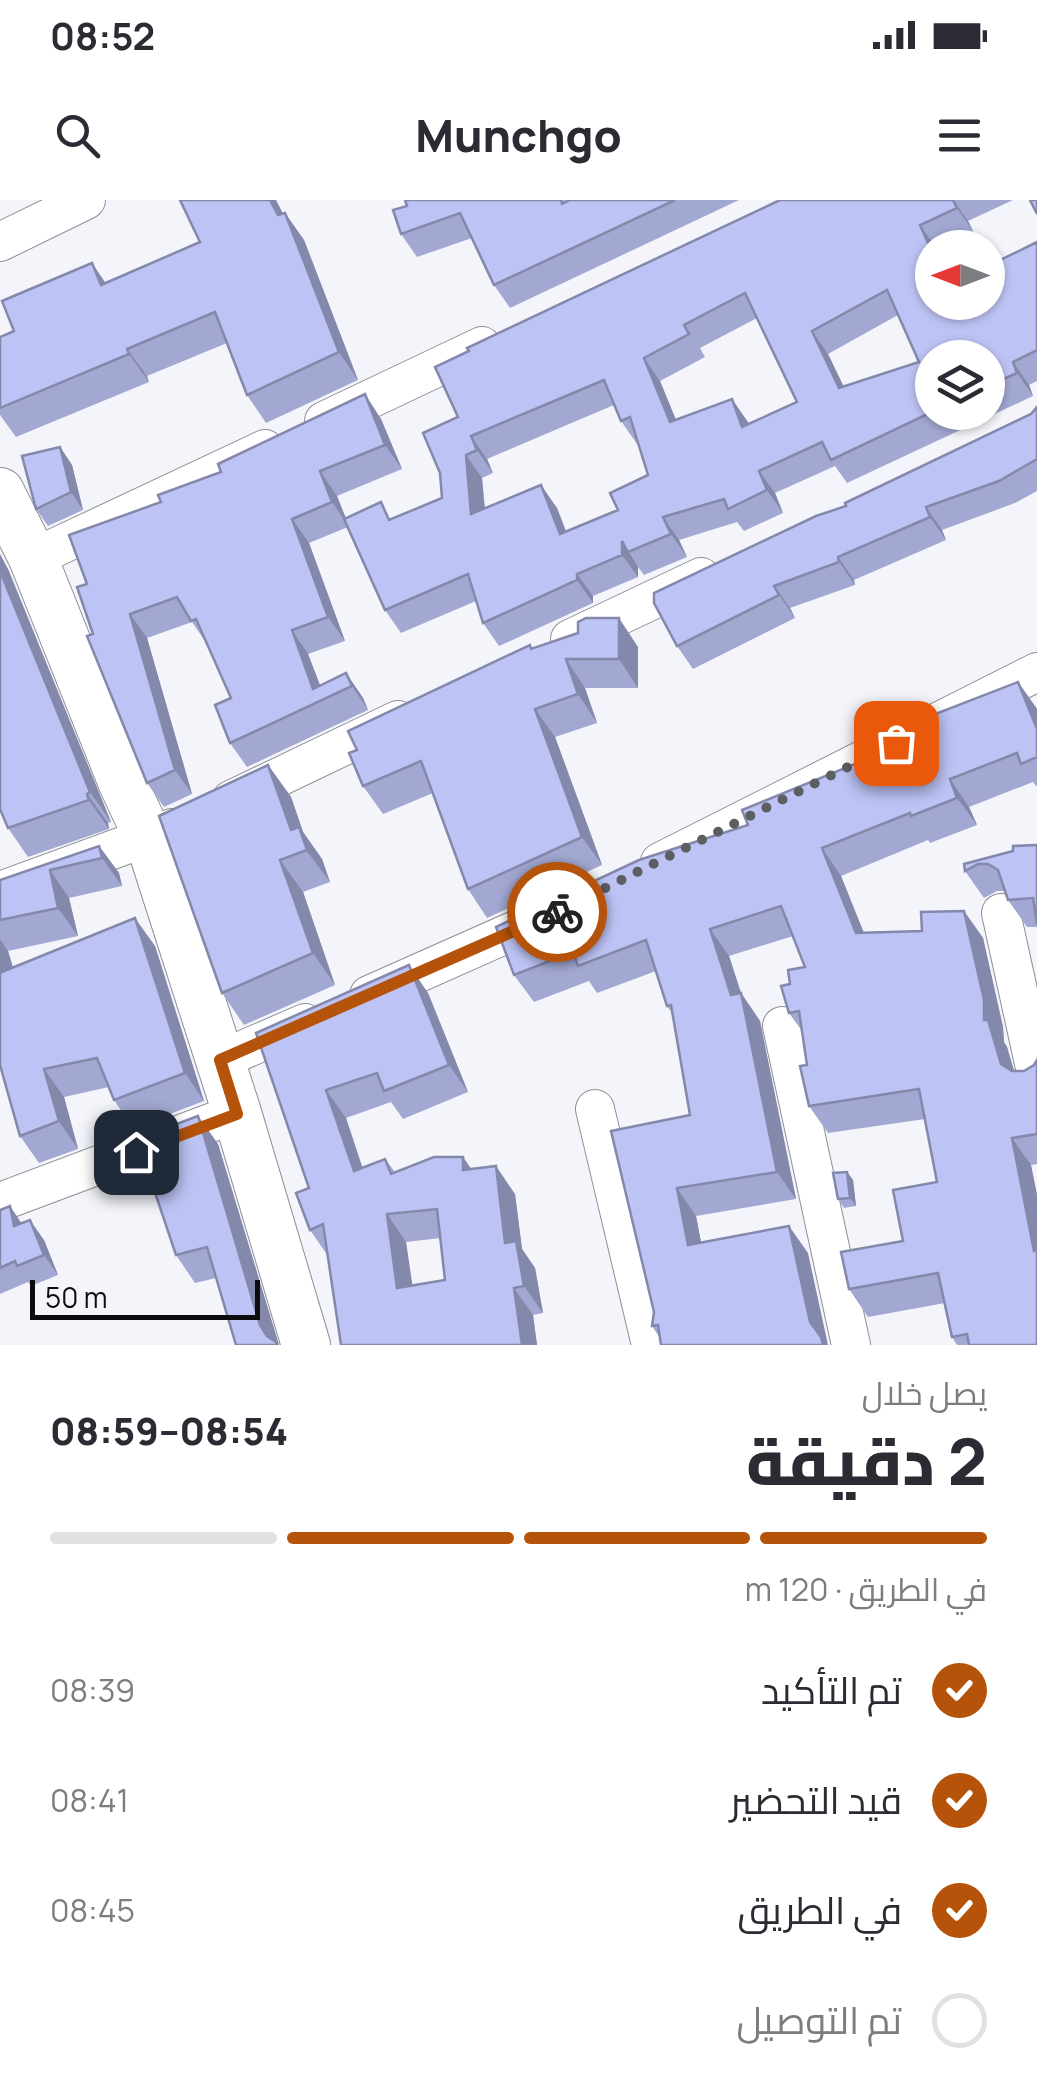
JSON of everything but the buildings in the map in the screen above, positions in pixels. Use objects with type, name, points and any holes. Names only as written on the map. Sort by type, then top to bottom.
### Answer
[{"type":"street","points":[[0,242],[86,200]]},
{"type":"street","points":[[33,558],[510,333]]},
{"type":"street","points":[[0,492],[33,558],[149,839],[306,1345]]},
{"type":"street","points":[[540,653],[735,560]]},
{"type":"street","points":[[632,876],[1037,672]]},
{"type":"street","points":[[0,892],[149,839],[433,704]]},
{"type":"street","points":[[220,1060],[579,902]]},
{"type":"street","points":[[1001,913],[1037,1076]]},
{"type":"street","points":[[782,1026],[851,1345]]},
{"type":"street","points":[[596,1109],[651,1345]]},
{"type":"street","points":[[0,1202],[237,1114]]},
{"type":"way so far","points":[[557,912],[896,743]]},
{"type":"route","points":[[136,1152],[237,1114],[220,1060],[557,912]]}]
